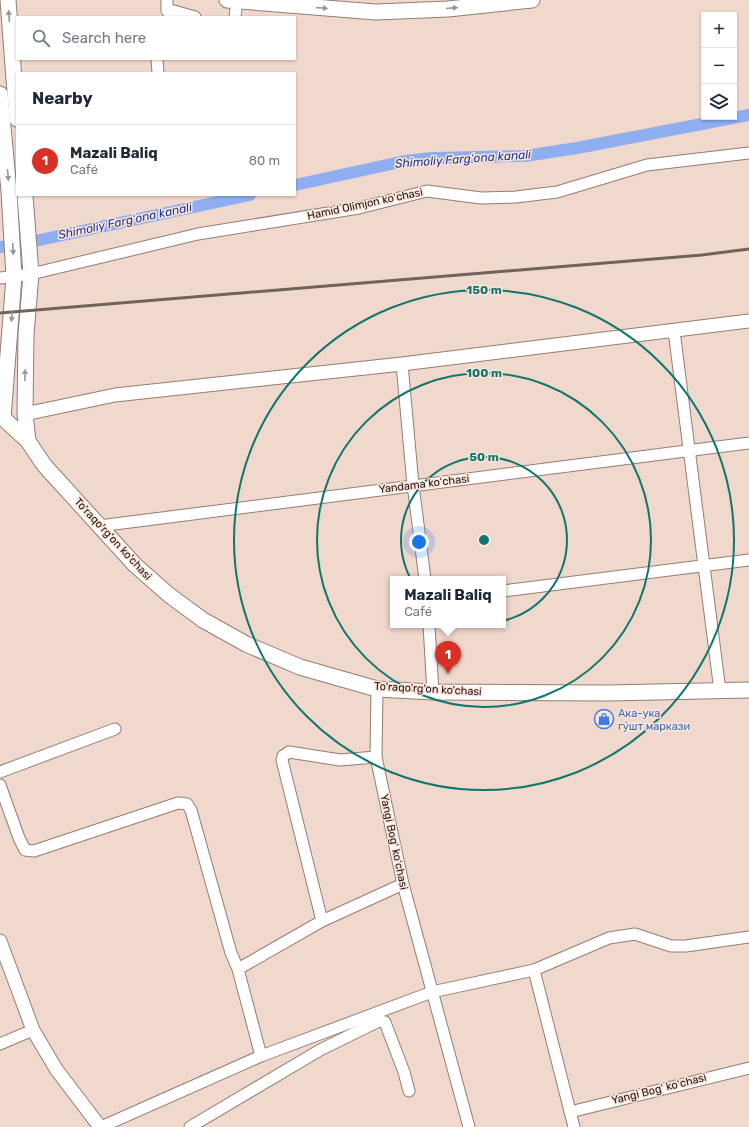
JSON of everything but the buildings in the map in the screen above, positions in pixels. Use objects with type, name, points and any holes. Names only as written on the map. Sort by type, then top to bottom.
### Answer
[{"type":"main road","points":[[8,0],[16,106]]},
{"type":"main road","points":[[234,0],[376,12],[398,12],[532,0]]},
{"type":"main road","points":[[0,94],[11,221],[7,277],[9,354],[2,418],[25,414]]},
{"type":"main road","name":"To'raqo'rg'on ko'chasi","points":[[25,196],[30,274],[26,334],[25,414],[28,441]]},
{"type":"main road","points":[[0,371],[9,354]]},
{"type":"main road","name":"To'raqo'rg'on ko'chasi","points":[[2,418],[28,441],[44,465],[99,526],[146,575],[168,595],[203,620],[246,644],[300,667],[377,688],[433,692],[609,693],[749,690]]},
{"type":"street","points":[[167,0],[166,14],[174,11],[192,16]]},
{"type":"street","points":[[234,0],[235,16]]},
{"type":"street","points":[[157,60],[158,72]]},
{"type":"street","name":"Hamid Olimjon koʻchasi","points":[[7,277],[30,274],[198,234],[359,208],[427,191],[481,198],[516,197],[557,192],[647,165],[749,153]]},
{"type":"street","points":[[25,414],[115,395],[402,364],[749,321]]},
{"type":"street","points":[[674,331],[720,691]]},
{"type":"street","points":[[402,364],[413,485],[425,576]]},
{"type":"street","name":"Yandama koʻchasi","points":[[99,526],[749,443]]},
{"type":"street","points":[[506,591],[749,560]]},
{"type":"street","points":[[429,628],[433,692]]},
{"type":"street","name":"Yangi Bogʻ koʻchasi","points":[[377,688],[376,757],[403,884],[469,1127]]},
{"type":"street","points":[[0,772],[115,729]]},
{"type":"street","points":[[322,921],[282,760],[283,756],[289,752],[340,760],[376,757]]},
{"type":"street","points":[[0,785],[19,838],[25,850],[34,851],[178,803],[187,804],[191,810],[231,953],[238,969],[261,1056]]},
{"type":"street","points":[[238,969],[322,921],[403,884]]},
{"type":"street","points":[[0,941],[33,1030],[56,1069],[101,1127],[261,1056],[432,992],[534,970],[609,938],[635,934],[671,946],[686,946],[749,937]]},
{"type":"street","points":[[534,970],[574,1127]]},
{"type":"street","points":[[190,1127],[320,1050],[379,1021],[385,1022],[404,1072],[409,1091]]},
{"type":"street","points":[[0,1044],[33,1030]]},
{"type":"street","name":"Yangi Bogʻ koʻchasi","points":[[570,1112],[749,1068]]},
{"type":"waterway","name":"Shimoliy Fargʻona kanali","points":[[296,185],[405,161],[432,158],[525,156],[577,148],[749,115]]},
{"type":"waterway","name":"Shimoliy Fargʻona kanali","points":[[0,247],[21,244],[245,196]]},
{"type":"railway","points":[[0,313],[702,255],[749,249]]},
{"type":"place","name":"Mazali Baliq","points":[[448,674]]},
{"type":"place","name":"Ака-ука гу́шт маркази","points":[[604,719]]}]
